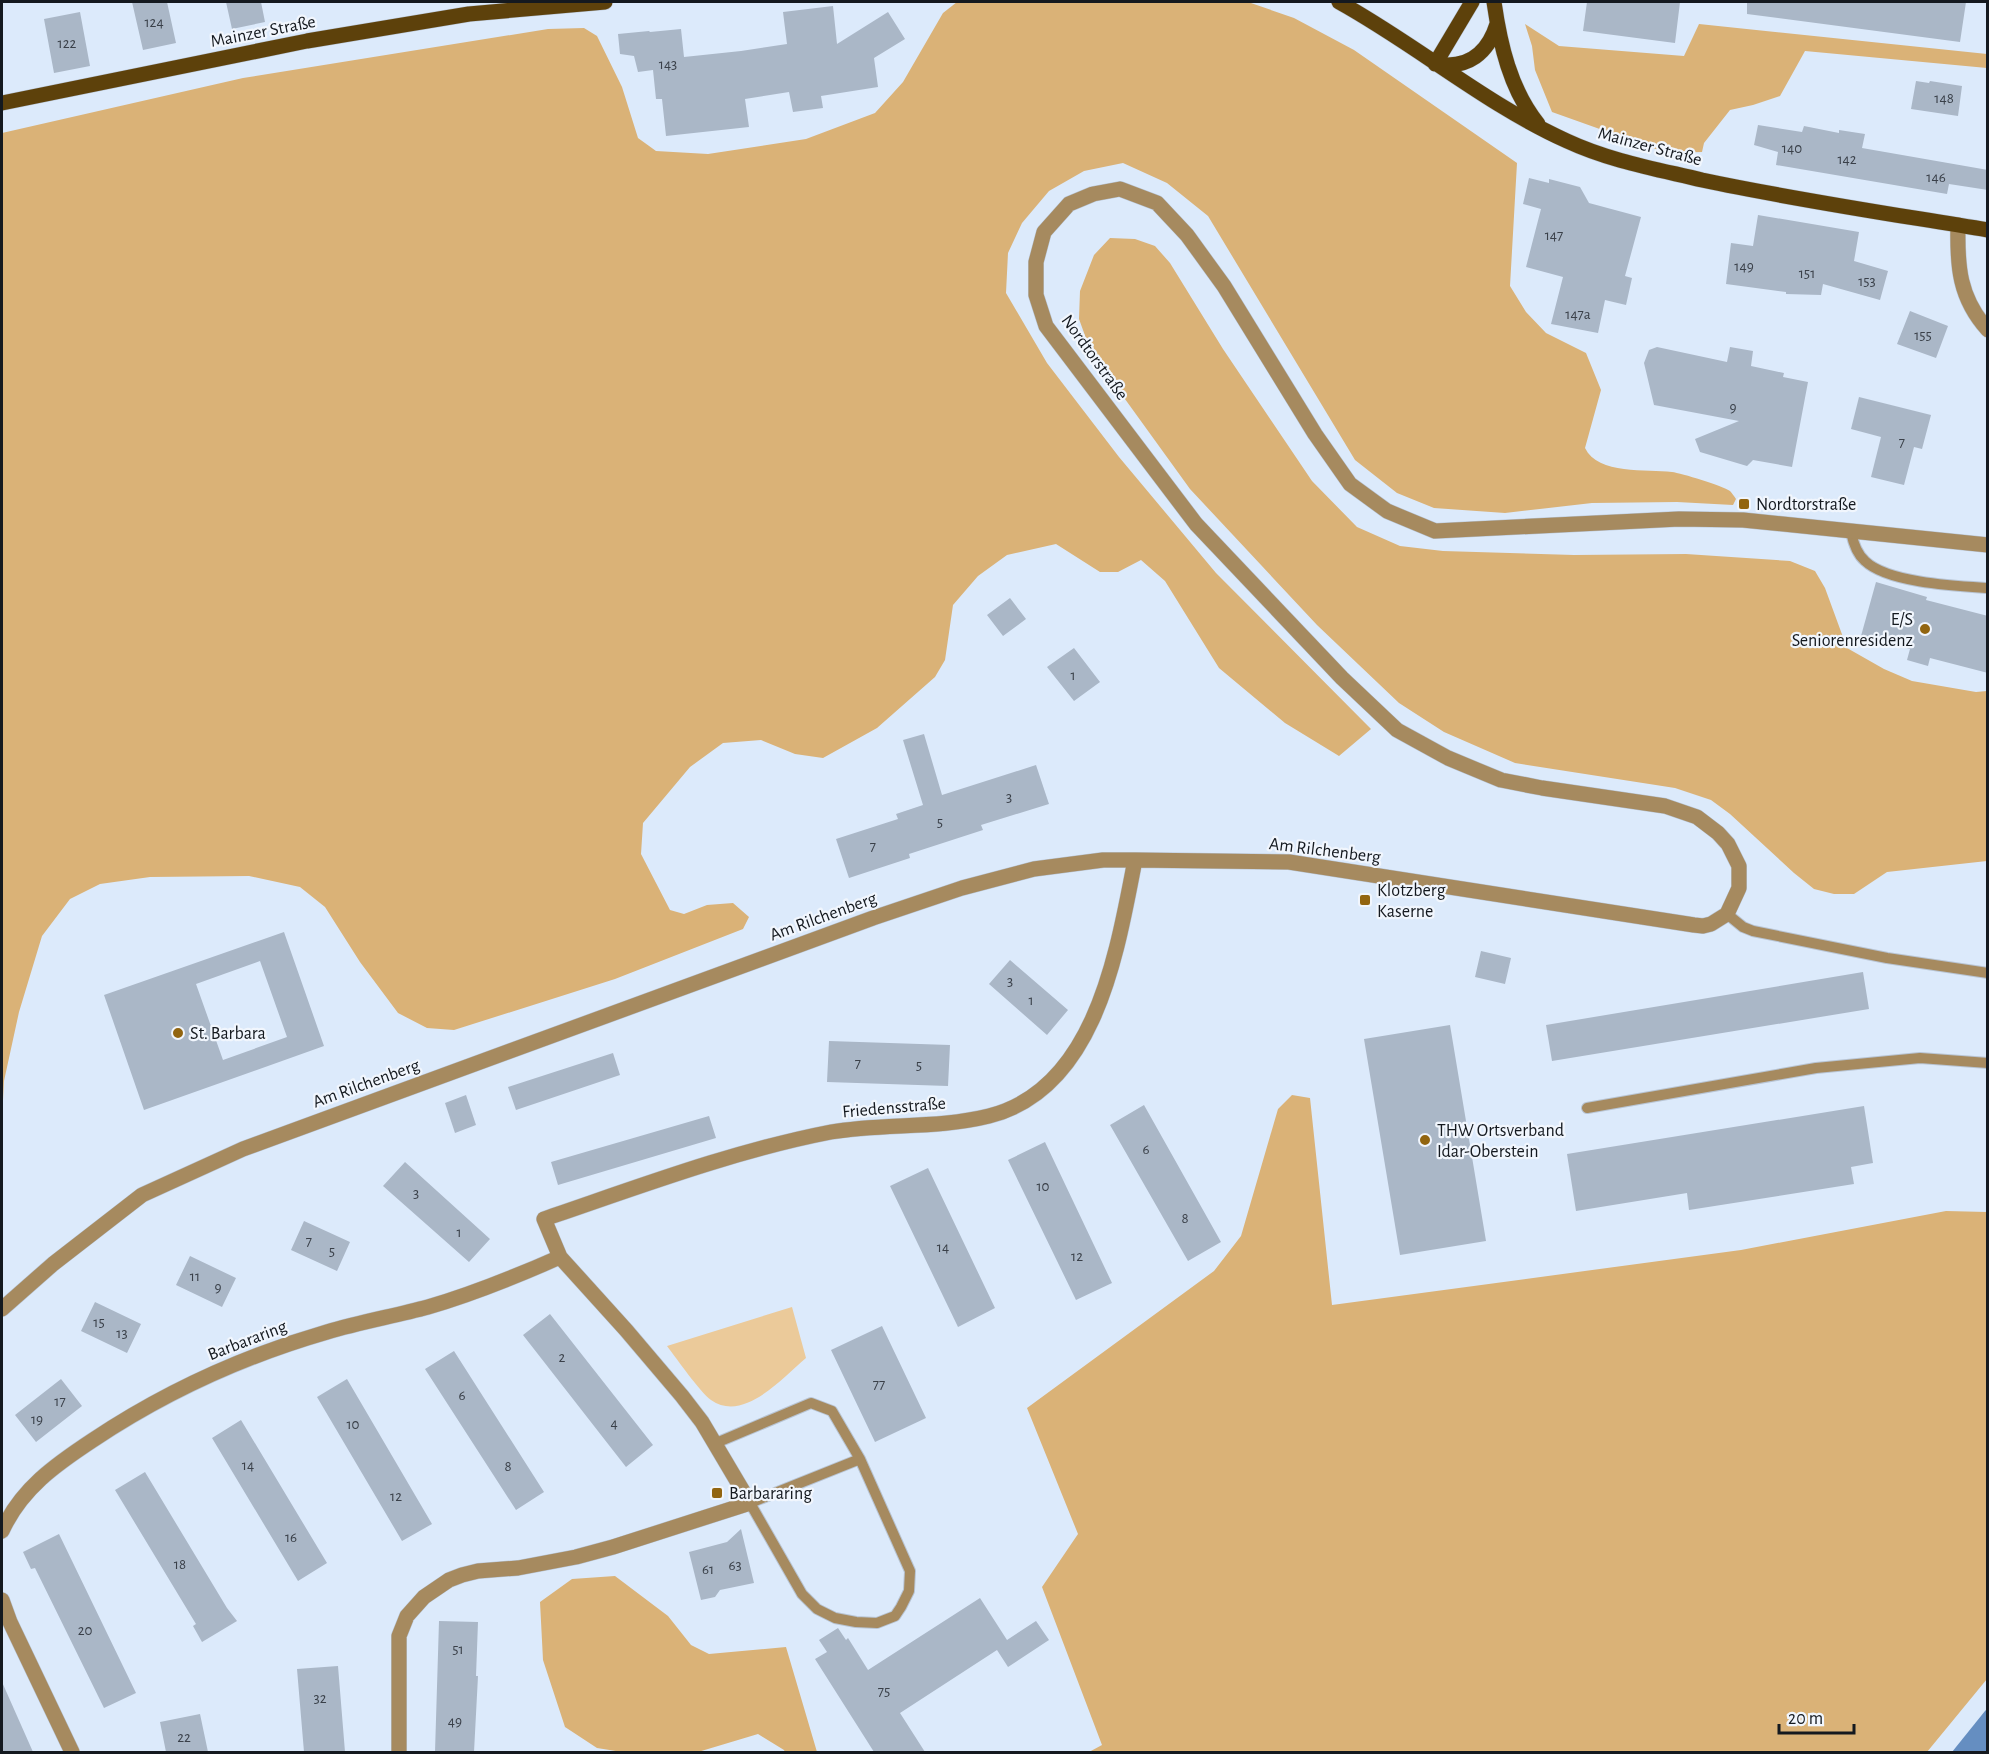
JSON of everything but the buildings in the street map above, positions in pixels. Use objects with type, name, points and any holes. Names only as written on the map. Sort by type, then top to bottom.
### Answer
[{"type":"main road","name":"Mainzer Straße","points":[[2,103],[330,37],[469,14],[605,2]]},
{"type":"main road","name":"Mainzer Straße","points":[[1339,2],[1500,106],[1592,152],[1626,163],[1734,187],[1988,230]]},
{"type":"main road","points":[[1472,2],[1435,64],[1449,66],[1473,59],[1493,37],[1497,24]]},
{"type":"main road","points":[[1494,2],[1507,62],[1520,96],[1528,111],[1542,128]]},
{"type":"street","name":"Nordtorstraße","points":[[1727,914],[1739,888],[1739,866],[1728,844],[1697,817],[1665,806],[1644,802],[1502,780],[1448,758],[1397,730],[1342,678],[1196,524],[1046,326],[1036,295],[1036,262],[1044,232],[1069,204],[1093,194],[1120,189],[1157,203],[1187,235],[1224,286],[1315,434],[1350,484],[1387,511],[1435,531],[1679,519],[1743,520],[1988,545]]},
{"type":"street","points":[[1958,225],[1957,254],[1960,279],[1967,299],[1978,319],[1988,330]]},
{"type":"street","name":"Am Rilchenberg","points":[[2,1309],[53,1264],[142,1195],[243,1149],[863,922],[962,888],[1034,869],[1103,860],[1288,862],[1694,925],[1711,924],[1727,914]]},
{"type":"street","name":"Friedensstraße","points":[[560,1257],[544,1219],[675,1175],[799,1139],[866,1127],[938,1124],[990,1116],[1029,1099],[1063,1070],[1077,1051],[1088,1027],[1115,953],[1135,860]]},
{"type":"street","points":[[399,1752],[399,1636],[407,1616],[424,1597],[449,1580],[462,1575],[518,1568],[576,1557],[750,1503],[716,1443],[682,1396],[560,1257]]},
{"type":"street","name":"Barbararing","points":[[4,1525],[19,1501],[41,1479],[77,1450],[173,1392],[270,1351],[327,1332],[431,1306],[520,1275],[560,1257]]},
{"type":"street","points":[[2,1600],[10,1622],[72,1752]]},
{"type":"lane","points":[[1851,532],[1857,551],[1865,561],[1899,577],[1988,588]]},
{"type":"lane","points":[[1727,914],[1743,927],[1753,931],[1887,958],[1988,973]]},
{"type":"lane","points":[[1587,1108],[1816,1068],[1920,1058],[1988,1063]]},
{"type":"lane","points":[[716,1443],[811,1403],[832,1411],[860,1459],[910,1571],[909,1591],[901,1607],[894,1616],[877,1623],[835,1618],[817,1609],[802,1594],[750,1503],[860,1459]]},
{"type":"shaded area","points":[[957,2],[1248,2],[1294,18],[1354,50],[1517,163],[1510,286],[1526,312],[1546,333],[1586,353],[1601,390],[1585,448],[1591,457],[1612,467],[1672,472],[1711,483],[1730,491],[1736,499],[1733,505],[1677,502],[1592,503],[1505,513],[1434,508],[1397,493],[1355,460],[1208,216],[1167,183],[1123,163],[1084,171],[1049,191],[1022,223],[1008,253],[1006,293],[1047,363],[1119,457],[1216,573],[1371,729],[1339,756],[1285,723],[1219,668],[1165,581],[1141,560],[1118,572],[1100,572],[1056,544],[1007,555],[978,576],[953,605],[945,660],[935,677],[877,728],[823,758],[795,754],[761,740],[723,743],[690,767],[643,823],[641,854],[670,910],[684,914],[707,905],[733,903],[749,917],[743,929],[615,979],[454,1030],[427,1028],[398,1013],[360,962],[325,907],[300,887],[249,876],[150,877],[100,884],[70,899],[42,936],[19,1012],[4,1081],[2,1119],[2,133],[243,78],[548,29],[584,28],[597,36],[622,87],[638,138],[656,151],[708,154],[806,139],[875,113],[903,82],[943,13]]},
{"type":"shaded area","points":[[1525,24],[1559,46],[1684,56],[1699,24],[1987,54],[1987,68],[1805,51],[1780,96],[1730,110],[1704,143],[1702,152],[1667,153],[1552,112],[1535,70],[1532,46]]},
{"type":"shaded area","points":[[1110,238],[1135,239],[1155,246],[1170,263],[1223,349],[1312,481],[1357,527],[1400,546],[1443,551],[1574,555],[1686,554],[1790,561],[1815,571],[1825,588],[1847,648],[1884,669],[1912,681],[1976,692],[1987,691],[1987,861],[1887,872],[1854,894],[1834,894],[1814,889],[1730,814],[1711,800],[1675,788],[1515,763],[1444,732],[1399,703],[1317,625],[1190,489],[1091,352],[1079,319],[1080,291],[1094,255]]},
{"type":"shaded area","points":[[1292,1095],[1310,1098],[1332,1305],[1741,1250],[1946,1211],[1987,1212],[1987,1679],[1927,1752],[1089,1752],[1102,1745],[1042,1587],[1078,1534],[1027,1408],[1214,1271],[1241,1236],[1278,1109]]},
{"type":"shaded area","points":[[792,1307],[806,1358],[774,1386],[749,1402],[736,1406],[724,1406],[711,1400],[667,1346]]},
{"type":"shaded area","points":[[615,1576],[668,1616],[691,1645],[709,1654],[786,1647],[817,1752],[785,1752],[758,1734],[698,1752],[622,1752],[597,1748],[565,1727],[543,1660],[540,1602],[572,1579]]},
{"type":"water","points":[[1987,1709],[1987,1752],[1952,1752],[1985,1711]]},
{"type":"place","name":"Nordtorstraße","points":[[1744,504]]},
{"type":"place","name":"E/S Seniorenresidenz","points":[[1925,629]]},
{"type":"place","name":"Klotzberg Kaserne","points":[[1365,900]]},
{"type":"place","name":"St. Barbara","points":[[178,1033]]},
{"type":"place","name":"THW Ortsverband Idar-Oberstein","points":[[1425,1140]]},
{"type":"place","name":"Barbararing","points":[[717,1493]]}]
